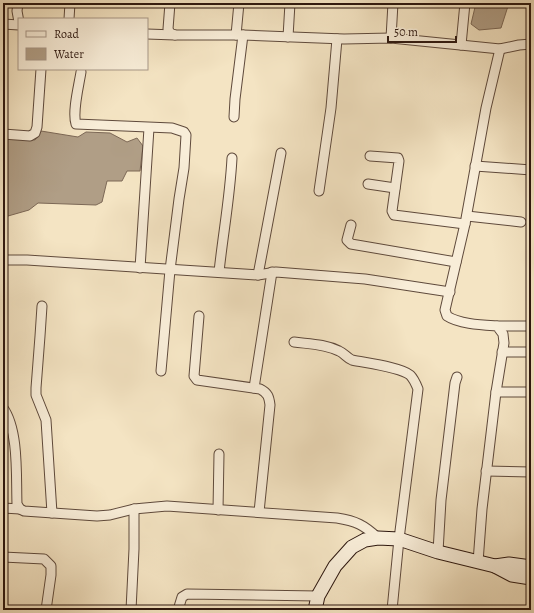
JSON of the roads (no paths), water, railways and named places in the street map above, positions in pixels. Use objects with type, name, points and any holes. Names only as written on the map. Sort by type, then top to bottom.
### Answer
[{"type":"main road","points":[[315,610],[318,596],[335,566],[352,547],[365,540],[378,538],[399,539],[438,552],[495,566],[512,575],[531,578]]},
{"type":"main road","points":[[495,566],[509,564],[531,567]]},
{"type":"street","points":[[18,3],[18,18]]},
{"type":"street","points":[[69,18],[70,3]]},
{"type":"street","points":[[170,3],[168,29],[170,33],[175,35]]},
{"type":"street","points":[[234,117],[240,35],[239,3]]},
{"type":"street","points":[[288,37],[290,3]]},
{"type":"street","points":[[391,38],[393,3]]},
{"type":"street","points":[[461,45],[465,3]]},
{"type":"street","points":[[3,24],[18,25]]},
{"type":"street","points":[[148,34],[240,35],[337,39],[391,38],[500,49],[531,44]]},
{"type":"street","points":[[319,191],[337,39]]},
{"type":"street","points":[[500,49],[475,166],[466,220],[450,292],[445,305],[447,316],[451,319],[497,326],[531,326]]},
{"type":"street","points":[[3,134],[30,136],[35,132],[37,128],[41,70]]},
{"type":"street","points":[[81,72],[75,112],[76,124],[180,130],[186,135],[183,178],[170,270],[161,370]]},
{"type":"street","points":[[140,268],[149,128]]},
{"type":"street","points":[[258,275],[281,153]]},
{"type":"street","points":[[370,156],[398,158],[392,211],[394,214],[466,220],[521,222]]},
{"type":"street","points":[[219,272],[225,222],[230,198],[232,158]]},
{"type":"street","points":[[475,166],[531,170]]},
{"type":"street","points":[[368,184],[395,188]]},
{"type":"street","points":[[350,225],[347,240],[351,244],[456,262]]},
{"type":"street","points":[[3,260],[27,260],[258,275],[272,272],[378,281],[450,292]]},
{"type":"street","points":[[254,388],[272,272]]},
{"type":"street","points":[[42,306],[36,395],[46,420],[52,513]]},
{"type":"street","points":[[199,316],[194,376],[197,380],[260,389],[266,392],[269,397],[270,405],[259,512]]},
{"type":"street","points":[[478,562],[486,471],[504,343],[503,334],[497,326]]},
{"type":"street","points":[[294,342],[324,346],[343,352],[347,358],[352,360],[396,369],[410,375],[418,389],[399,539],[392,610]]},
{"type":"street","points":[[502,352],[531,352]]},
{"type":"street","points":[[438,552],[442,494],[455,383],[457,377]]},
{"type":"street","points":[[496,392],[531,392]]},
{"type":"street","points":[[3,408],[11,423],[17,504],[20,509]]},
{"type":"street","points":[[218,510],[219,454]]},
{"type":"street","points":[[486,471],[531,472]]},
{"type":"street","points":[[3,508],[20,509],[28,512],[103,516],[134,509],[167,506],[259,512],[348,520],[357,522],[366,527],[378,538]]},
{"type":"street","points":[[131,610],[134,509]]},
{"type":"street","points":[[3,557],[44,559],[51,566],[46,610]]},
{"type":"street","points":[[178,610],[182,597],[187,594],[318,596]]},
{"type":"water","points":[[476,3],[509,3],[501,28],[479,30],[471,24]]},
{"type":"water","points":[[41,131],[78,137],[86,132],[110,133],[127,142],[137,138],[143,146],[140,171],[127,171],[122,181],[107,181],[102,202],[96,205],[38,203],[29,210],[8,216],[3,214],[3,136],[11,135],[35,140]]}]
